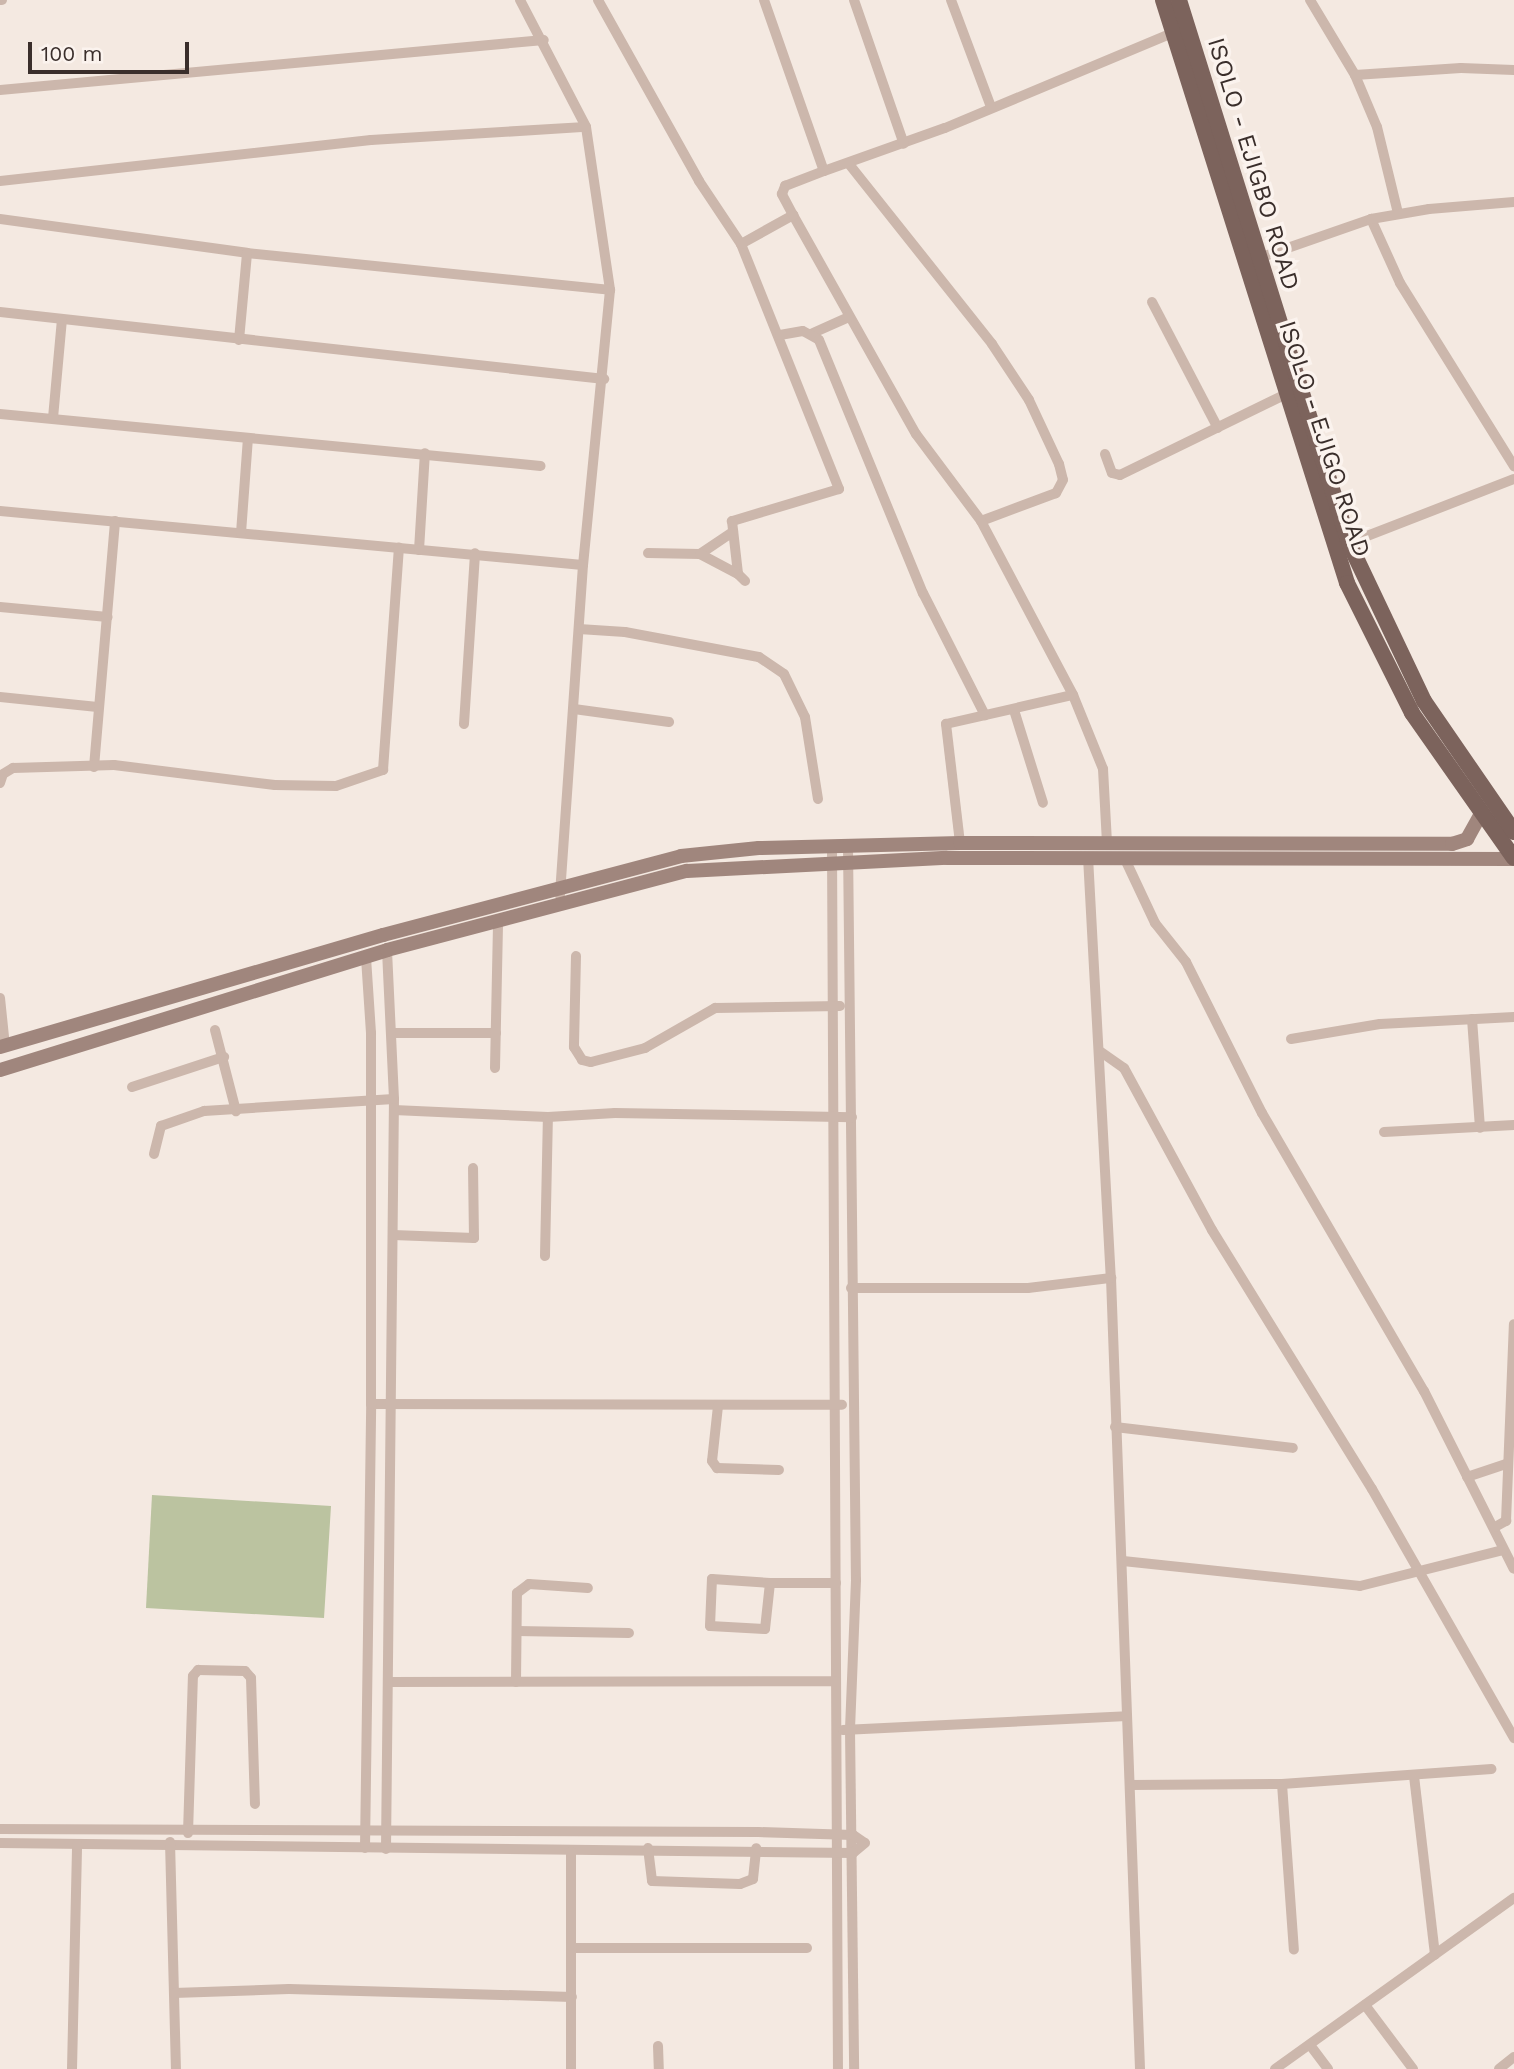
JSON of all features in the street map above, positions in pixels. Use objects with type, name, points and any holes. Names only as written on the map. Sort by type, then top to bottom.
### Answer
[{"type":"main road","name":"ISOLO - EJIGO ROAD","points":[[1163,0],[1324,521],[1357,607],[1412,713],[1514,858]]},
{"type":"main road","name":"ISOLO - EJIGBO ROAD","points":[[1179,0],[1349,543],[1424,701],[1514,832]]},
{"type":"main road","points":[[3,1046],[383,935],[681,856],[848,846],[960,843],[1452,844],[1467,839],[1481,814]]},
{"type":"main road","points":[[0,1070],[387,950],[687,871],[849,862],[1088,857],[1514,858]]},
{"type":"street","points":[[520,0],[544,40],[586,127],[610,290],[604,379],[583,565],[560,905]]},
{"type":"street","points":[[598,0],[699,181],[741,244],[780,335],[791,375],[839,489],[737,517],[732,521],[742,577],[700,554],[648,553]]},
{"type":"street","points":[[764,0],[824,171]]},
{"type":"street","points":[[854,0],[904,144]]},
{"type":"street","points":[[951,0],[991,107]]},
{"type":"street","points":[[1310,0],[1355,75],[1384,148],[1398,213]]},
{"type":"street","points":[[1107,843],[1103,769],[1073,695],[981,520],[916,434],[793,215],[782,189],[824,171],[904,144],[1174,32]]},
{"type":"street","points":[[0,90],[544,40]]},
{"type":"street","points":[[1355,75],[1461,68],[1514,70]]},
{"type":"street","points":[[0,181],[370,140],[586,127]]},
{"type":"street","points":[[849,164],[992,344],[1028,400],[1059,464],[1063,480],[1056,493],[981,520]]},
{"type":"street","points":[[1259,258],[1371,219],[1398,213],[1514,202]]},
{"type":"street","points":[[741,244],[793,215]]},
{"type":"street","points":[[0,219],[247,253],[610,290]]},
{"type":"street","points":[[1371,219],[1401,283],[1514,466]]},
{"type":"street","points":[[239,340],[247,253]]},
{"type":"street","points":[[1153,302],[1218,428]]},
{"type":"street","points":[[0,312],[604,379]]},
{"type":"street","points":[[780,335],[813,333],[849,317]]},
{"type":"street","points":[[54,418],[62,320]]},
{"type":"street","points":[[813,333],[923,593],[985,715]]},
{"type":"street","points":[[1104,454],[1112,473],[1120,475],[1286,394]]},
{"type":"street","points":[[0,414],[541,466]]},
{"type":"street","points":[[242,533],[248,438]]},
{"type":"street","points":[[419,550],[425,453]]},
{"type":"street","points":[[1349,543],[1514,479]]},
{"type":"street","points":[[0,511],[583,565]]},
{"type":"street","points":[[94,766],[97,706],[108,617],[115,522]]},
{"type":"street","points":[[700,554],[733,532]]},
{"type":"street","points":[[0,783],[3,774],[13,768],[94,766],[275,785],[336,786],[383,770],[399,548]]},
{"type":"street","points":[[464,724],[475,553]]},
{"type":"street","points":[[0,607],[108,617]]},
{"type":"street","points":[[579,629],[759,657],[784,674],[805,717],[818,799]]},
{"type":"street","points":[[960,843],[946,724],[1073,695]]},
{"type":"street","points":[[0,697],[97,706]]},
{"type":"street","points":[[574,709],[669,722]]},
{"type":"street","points":[[1014,710],[1043,803]]},
{"type":"street","points":[[848,846],[856,1580],[850,1730],[854,2069]]},
{"type":"street","points":[[832,848],[838,2069]]},
{"type":"street","points":[[1088,857],[1101,1052],[1111,1278],[1140,2069]]},
{"type":"street","points":[[1124,857],[1155,923],[1186,962],[1262,1113],[1424,1391],[1514,1569]]},
{"type":"street","points":[[495,1069],[498,922]]},
{"type":"street","points":[[386,1849],[394,1105],[393,1033],[387,950]]},
{"type":"street","points":[[576,956],[574,1047],[582,1060],[591,1062],[645,1048],[715,1008],[850,1006]]},
{"type":"street","points":[[365,1848],[371,1404],[371,1101],[366,957]]},
{"type":"street","points":[[0,998],[3,1046]]},
{"type":"street","points":[[1291,1039],[1380,1024],[1514,1017]]},
{"type":"street","points":[[1472,1018],[1480,1128]]},
{"type":"street","points":[[215,1030],[236,1111]]},
{"type":"street","points":[[393,1033],[496,1033]]},
{"type":"street","points":[[1101,1052],[1124,1068],[1212,1230],[1419,1573],[1514,1738]]},
{"type":"street","points":[[132,1087],[224,1057]]},
{"type":"street","points":[[153,1154],[161,1126],[204,1111],[371,1101],[548,1117],[615,1113],[852,1117]]},
{"type":"street","points":[[545,1256],[548,1117]]},
{"type":"street","points":[[1384,1132],[1514,1125]]},
{"type":"street","points":[[393,1235],[474,1238],[473,1168]]},
{"type":"street","points":[[851,1288],[1028,1289],[1111,1278]]},
{"type":"street","points":[[1495,1527],[1506,1521],[1506,1464],[1514,1324]]},
{"type":"street","points":[[371,1404],[852,1404]]},
{"type":"street","points":[[718,1406],[712,1461],[717,1468],[779,1471]]},
{"type":"street","points":[[1115,1427],[1293,1448]]},
{"type":"street","points":[[1467,1477],[1506,1464]]},
{"type":"street","points":[[1123,1561],[1360,1586],[1419,1573],[1503,1549]]},
{"type":"street","points":[[770,1583],[765,1629],[710,1626],[712,1579],[770,1583],[835,1583]]},
{"type":"street","points":[[516,1682],[517,1593],[522,1587],[588,1588]]},
{"type":"street","points":[[517,1631],[629,1633]]},
{"type":"street","points":[[188,1843],[193,1676],[198,1670],[245,1671],[251,1678],[256,1804]]},
{"type":"street","points":[[388,1682],[836,1681]]},
{"type":"street","points":[[835,1731],[1127,1716]]},
{"type":"street","points":[[1130,1785],[1282,1784],[1491,1769]]},
{"type":"street","points":[[1414,1776],[1435,1955]]},
{"type":"street","points":[[1282,1784],[1294,1950]]},
{"type":"street","points":[[0,1829],[385,1829],[853,1835]]},
{"type":"street","points":[[0,1843],[170,1842],[571,1852],[648,1848],[756,1848],[853,1853]]},
{"type":"street","points":[[170,1842],[176,2069],[187,2069]]},
{"type":"street","points":[[72,2069],[77,1844]]},
{"type":"street","points":[[648,1848],[652,1881],[740,1884],[753,1879],[756,1848]]},
{"type":"street","points":[[571,1852],[571,2069]]},
{"type":"street","points":[[1275,2069],[1514,1898]]},
{"type":"street","points":[[572,1948],[807,1948]]},
{"type":"street","points":[[174,1993],[289,1989],[572,1997]]},
{"type":"street","points":[[1365,2006],[1413,2069]]},
{"type":"street","points":[[1310,2045],[1328,2069]]},
{"type":"street","points":[[659,2046],[659,2069]]},
{"type":"street","points":[[1499,2069],[1514,2057]]},
{"type":"green space","points":[[152,1495],[331,1506],[324,1618],[146,1608]]}]
